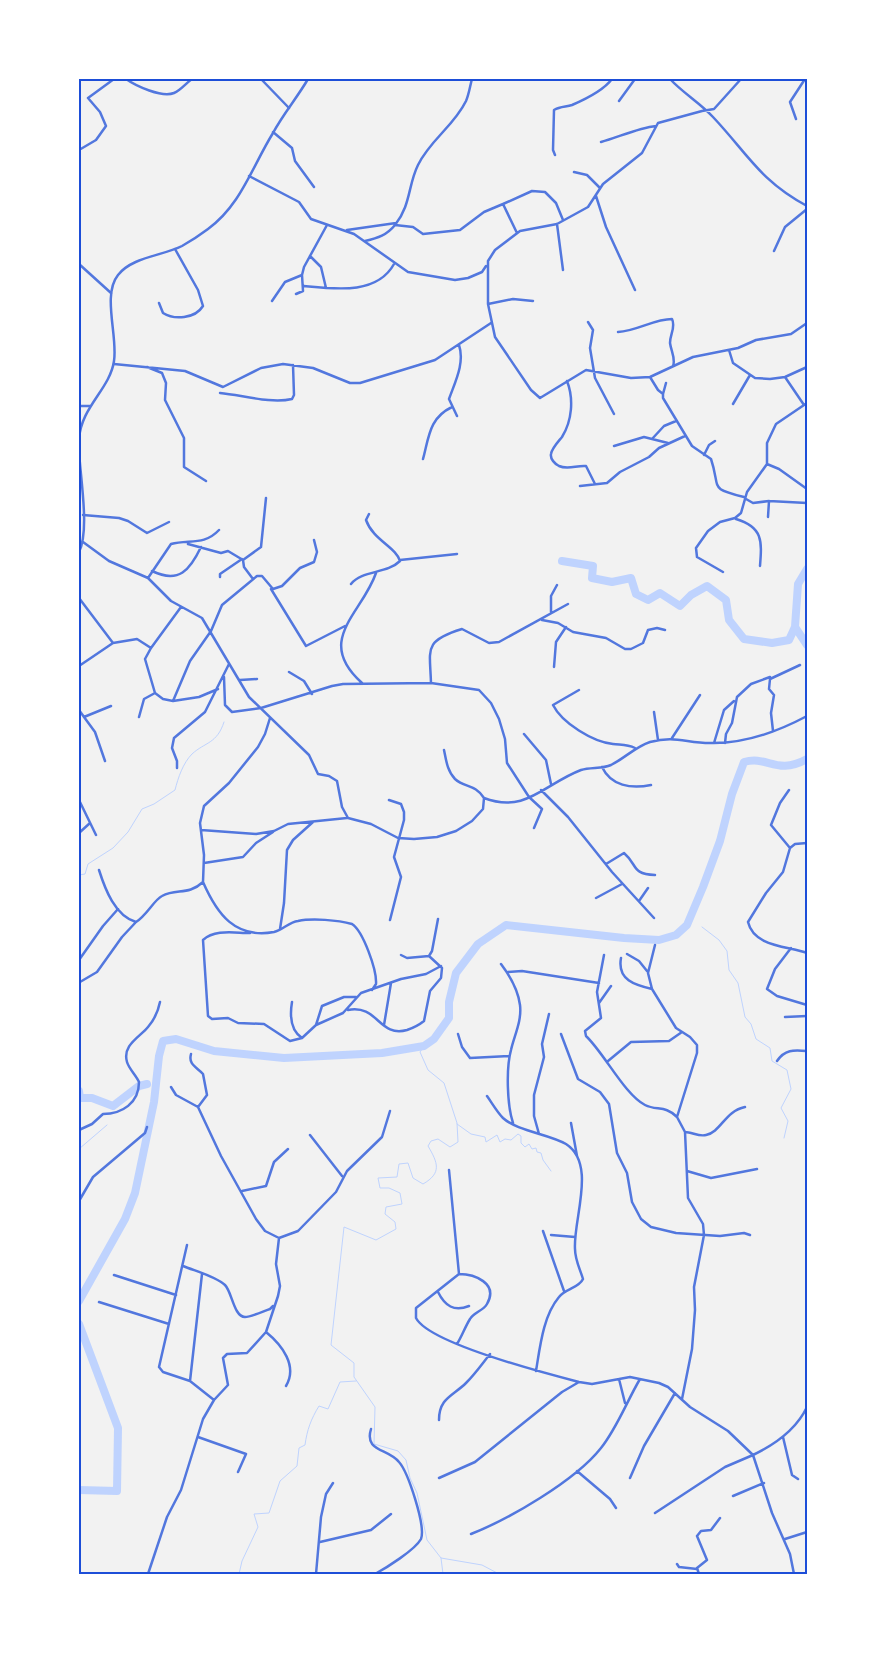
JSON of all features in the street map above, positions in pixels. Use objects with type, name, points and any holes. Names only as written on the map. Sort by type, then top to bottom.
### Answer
[{"type":"street","points":[[79,150],[96,140],[106,126],[100,112],[88,98],[114,79]]},
{"type":"street","points":[[126,79],[135,85],[166,95],[181,89],[192,79]]},
{"type":"street","points":[[261,79],[289,108]]},
{"type":"street","points":[[79,439],[81,424],[114,364],[116,344],[111,293],[114,280],[123,270],[175,249],[198,236],[228,213],[239,199],[273,132],[308,79]]},
{"type":"street","points":[[365,241],[380,237],[396,224],[411,194],[417,167],[430,144],[449,126],[462,108],[467,99],[472,79]]},
{"type":"street","points":[[555,156],[553,150],[553,111],[558,107],[574,104],[597,92],[612,79]]},
{"type":"street","points":[[619,101],[635,79]]},
{"type":"street","points":[[670,79],[706,111],[759,172],[778,189],[807,208],[785,227],[774,251]]},
{"type":"street","points":[[249,176],[300,202],[308,217],[346,230],[365,241],[394,264],[408,272],[455,280],[468,278],[482,272],[495,250],[518,233],[526,229],[556,224],[588,207],[608,179],[642,153],[656,126],[661,121],[714,109],[741,79]]},
{"type":"street","points":[[796,118],[790,102],[805,79]]},
{"type":"street","points":[[601,142],[626,135],[644,127],[656,126]]},
{"type":"street","points":[[273,132],[292,148],[295,161],[314,187]]},
{"type":"street","points":[[574,172],[587,175],[600,188]]},
{"type":"street","points":[[346,230],[396,224],[412,227],[423,234],[460,230],[484,212],[528,192],[542,191],[549,194],[556,203],[563,220]]},
{"type":"street","points":[[596,196],[606,227],[635,290]]},
{"type":"street","points":[[503,204],[518,233]]},
{"type":"street","points":[[556,224],[562,252],[563,270]]},
{"type":"street","points":[[296,294],[303,291],[302,275],[327,225]]},
{"type":"street","points":[[160,304],[162,313],[177,317],[196,314],[203,306],[198,290],[175,249]]},
{"type":"street","points":[[310,256],[321,267],[326,288]]},
{"type":"street","points":[[79,264],[111,293]]},
{"type":"street","points":[[304,286],[326,288],[374,284],[388,274],[394,264]]},
{"type":"street","points":[[486,266],[488,304],[496,340],[536,397],[540,398],[586,370],[624,377],[650,377],[693,357],[729,350],[756,340],[791,334],[807,323]]},
{"type":"street","points":[[272,300],[285,282],[302,275]]},
{"type":"street","points":[[488,304],[513,298],[533,301]]},
{"type":"street","points":[[618,332],[637,329],[662,320],[672,319],[674,323],[670,341],[674,360],[673,366]]},
{"type":"street","points":[[588,322],[593,330],[590,350],[598,386],[614,414]]},
{"type":"street","points":[[114,364],[185,371],[223,387],[261,368],[293,365],[313,368],[350,382],[360,383],[436,360],[491,323]]},
{"type":"street","points":[[457,416],[449,399],[462,355],[458,345]]},
{"type":"street","points":[[729,350],[733,363],[750,375],[764,379],[785,377],[807,367]]},
{"type":"street","points":[[220,393],[243,395],[254,399],[292,399],[294,395],[293,365]]},
{"type":"street","points":[[145,367],[162,373],[165,380],[165,400],[184,438],[184,467],[206,481]]},
{"type":"street","points":[[733,404],[750,375]]},
{"type":"street","points":[[650,377],[658,390],[663,394]]},
{"type":"street","points":[[723,572],[697,557],[696,548],[714,526],[741,514],[745,498],[766,464],[767,443],[776,424],[806,404],[785,377]]},
{"type":"street","points":[[567,381],[571,394],[570,416],[565,432],[552,452],[551,458],[556,464],[564,468],[586,466],[595,484]]},
{"type":"street","points":[[666,383],[663,398],[695,450],[711,459],[715,482],[725,493],[745,498],[753,503],[769,501],[807,502]]},
{"type":"street","points":[[79,406],[90,406]]},
{"type":"street","points":[[423,459],[432,424],[439,414],[452,407]]},
{"type":"street","points":[[652,439],[664,426],[676,421]]},
{"type":"street","points":[[580,486],[608,483],[620,472],[646,459],[659,448],[685,436]]},
{"type":"street","points":[[614,446],[634,438],[652,439],[668,443]]},
{"type":"street","points":[[704,455],[708,445],[714,441]]},
{"type":"street","points":[[79,450],[83,515],[83,542],[79,552]]},
{"type":"street","points":[[766,464],[779,469],[807,489]]},
{"type":"street","points":[[220,577],[223,570],[243,560],[261,547],[266,498]]},
{"type":"street","points":[[768,517],[769,501]]},
{"type":"street","points":[[369,514],[366,520],[378,540],[393,551],[400,560]]},
{"type":"street","points":[[83,515],[118,518],[128,521],[147,533],[168,522]]},
{"type":"street","points":[[735,518],[750,523],[756,530],[761,544],[760,566]]},
{"type":"street","points":[[148,578],[169,545],[208,539],[219,530]]},
{"type":"street","points":[[270,588],[278,588],[300,568],[314,562],[317,552],[314,540]]},
{"type":"street","points":[[83,542],[108,561],[148,578],[171,601],[202,618],[249,697],[309,755],[318,774],[337,780],[342,807],[348,818]]},
{"type":"street","points":[[187,543],[221,553],[228,551],[243,560]]},
{"type":"street","points":[[152,571],[168,576],[182,573],[190,566],[201,547]]},
{"type":"street","points":[[350,584],[357,578],[396,565],[400,560],[457,554]]},
{"type":"street","points":[[243,560],[244,567],[253,578]]},
{"type":"street","points":[[364,684],[350,671],[343,659],[345,626],[371,585],[376,573]]},
{"type":"street","points":[[173,702],[190,661],[211,631],[225,602],[253,578],[262,576],[306,646],[345,626]]},
{"type":"street","points":[[551,613],[550,596],[557,585]]},
{"type":"street","points":[[79,598],[113,643]]},
{"type":"street","points":[[431,683],[429,649],[433,644],[451,633],[462,629],[494,643],[507,639],[568,604]]},
{"type":"street","points":[[181,607],[151,648],[145,662],[155,693],[163,699],[173,702],[205,696],[218,689]]},
{"type":"street","points":[[540,620],[552,621],[573,632],[606,638],[620,647],[631,649],[643,643],[648,630],[657,628],[665,630]]},
{"type":"street","points":[[554,667],[556,642],[566,627]]},
{"type":"street","points":[[79,666],[113,643],[137,639],[151,648]]},
{"type":"street","points":[[177,768],[177,761],[172,748],[174,738],[205,712],[229,664]]},
{"type":"street","points":[[714,743],[724,710],[736,700],[741,692],[751,684],[800,665]]},
{"type":"street","points":[[289,672],[304,682],[312,694]]},
{"type":"street","points":[[224,677],[225,705],[228,711],[244,712],[312,694],[332,686],[431,683],[473,688],[484,694],[491,703],[502,727],[507,763],[521,781],[529,797],[542,809],[534,828]]},
{"type":"street","points":[[771,677],[769,686],[774,695],[771,712],[773,731]]},
{"type":"street","points":[[240,680],[257,679]]},
{"type":"street","points":[[579,690],[556,702],[553,706],[573,729],[604,742],[629,745],[635,748]]},
{"type":"street","points":[[139,717],[144,699],[155,693]]},
{"type":"street","points":[[672,738],[700,695]]},
{"type":"street","points":[[725,742],[726,734],[732,723],[736,700]]},
{"type":"street","points":[[84,717],[112,706]]},
{"type":"street","points":[[79,710],[95,732],[106,761]]},
{"type":"street","points":[[654,712],[658,740]]},
{"type":"street","points":[[484,798],[508,804],[529,797],[551,784],[583,770],[612,765],[635,748],[658,740],[672,738],[714,743],[742,741],[773,731],[807,716]]},
{"type":"street","points":[[250,933],[233,924],[216,910],[203,882],[204,864],[201,830],[204,806],[228,783],[258,747],[266,734],[270,717]]},
{"type":"street","points":[[524,734],[546,760],[551,784]]},
{"type":"street","points":[[204,864],[243,857],[256,844],[288,824],[348,818],[371,824],[398,838],[420,839],[456,831],[478,815],[485,804],[484,798],[475,788],[454,778],[444,750]]},
{"type":"street","points":[[602,767],[609,778],[620,784],[635,787],[651,785]]},
{"type":"street","points":[[541,790],[568,817],[622,884],[654,918]]},
{"type":"street","points":[[789,790],[780,803],[771,825],[790,848]]},
{"type":"street","points":[[389,800],[401,804],[404,808],[404,820],[394,860],[401,877],[390,920]]},
{"type":"street","points":[[79,801],[96,835]]},
{"type":"street","points":[[280,930],[284,903],[287,850],[294,840],[313,822]]},
{"type":"street","points":[[79,833],[90,824]]},
{"type":"street","points":[[201,830],[256,834],[274,831]]},
{"type":"street","points":[[807,843],[795,844],[790,848],[783,872],[766,893],[748,922],[751,930],[761,940],[807,953]]},
{"type":"street","points":[[606,864],[624,852],[636,870],[642,874],[655,875]]},
{"type":"street","points":[[100,870],[118,909],[126,918],[136,922]]},
{"type":"street","points":[[80,982],[97,972],[122,937],[149,912],[157,899],[163,895],[188,892],[203,882]]},
{"type":"street","points":[[596,898],[622,884]]},
{"type":"street","points":[[639,901],[648,888]]},
{"type":"street","points":[[79,960],[103,926],[118,909]]},
{"type":"street","points":[[371,991],[376,984],[375,976],[362,935],[352,924],[300,920],[280,930],[250,933],[218,933],[209,935],[203,940],[208,1016],[212,1019],[228,1018],[238,1023],[264,1024],[290,1041],[302,1038],[316,1025],[346,1010],[359,1008],[373,1014],[383,1026],[398,1032],[420,1025],[424,1021],[430,990],[443,974],[441,966],[429,956],[407,958],[401,955]]},
{"type":"street","points":[[429,956],[438,920]]},
{"type":"street","points":[[648,972],[655,946]]},
{"type":"street","points":[[790,948],[775,969],[767,989],[777,996],[807,1005]]},
{"type":"street","points":[[627,954],[639,961],[648,972],[652,989],[676,1028],[695,1040],[697,1053],[677,1117]]},
{"type":"street","points":[[604,955],[598,983],[601,1018],[584,1032],[608,1061],[622,1082],[645,1105],[667,1109],[677,1117],[685,1132],[688,1198],[703,1224],[704,1235],[694,1287],[695,1310],[692,1349],[682,1399]]},
{"type":"street","points":[[621,958],[620,966],[624,978],[630,983],[652,989]]},
{"type":"street","points":[[501,964],[508,972],[521,1006],[520,1018],[509,1056],[509,1110],[513,1122]]},
{"type":"street","points":[[346,1010],[361,993],[426,974],[441,966]]},
{"type":"street","points":[[508,972],[522,971],[598,983]]},
{"type":"street","points":[[383,1026],[391,983]]},
{"type":"street","points":[[599,1003],[611,986]]},
{"type":"street","points":[[316,1025],[320,1008],[325,1004],[344,997],[356,997]]},
{"type":"street","points":[[79,1130],[92,1124],[103,1114],[118,1114],[125,1110],[139,1086],[139,1082],[126,1060],[127,1051],[130,1043],[150,1025],[158,1012],[160,1002]]},
{"type":"street","points":[[292,1002],[292,1021],[296,1032],[302,1038]]},
{"type":"street","points":[[539,1134],[534,1116],[534,1095],[544,1058],[542,1044],[549,1014]]},
{"type":"street","points":[[785,1016],[807,1016]]},
{"type":"street","points":[[608,1061],[631,1042],[669,1041],[682,1032]]},
{"type":"street","points":[[458,1034],[462,1047],[470,1058],[509,1056]]},
{"type":"street","points":[[561,1034],[578,1079],[600,1092],[609,1104],[617,1153],[625,1167],[632,1202],[641,1220],[660,1230],[704,1235],[744,1233],[750,1235]]},
{"type":"street","points":[[777,1061],[783,1052],[807,1051]]},
{"type":"street","points":[[191,1054],[190,1061],[193,1066],[203,1074],[207,1095],[198,1107]]},
{"type":"street","points":[[171,1087],[181,1098],[198,1107],[221,1156],[260,1226],[265,1231],[279,1238],[298,1231],[336,1192],[342,1176],[382,1137],[390,1111]]},
{"type":"street","points":[[487,1096],[502,1117],[566,1145],[577,1157]]},
{"type":"street","points":[[685,1132],[707,1135],[714,1131],[731,1111],[745,1106]]},
{"type":"street","points":[[536,1371],[553,1306],[564,1291],[580,1283],[583,1278],[576,1258],[575,1237],[583,1182],[571,1123]]},
{"type":"street","points":[[79,1201],[94,1177],[145,1133],[147,1127]]},
{"type":"street","points":[[310,1135],[342,1176]]},
{"type":"street","points":[[242,1191],[266,1186],[274,1162],[288,1149]]},
{"type":"street","points":[[687,1171],[711,1178],[757,1169]]},
{"type":"street","points":[[449,1170],[459,1274]]},
{"type":"street","points":[[543,1232],[564,1291]]},
{"type":"street","points":[[551,1235],[575,1237]]},
{"type":"street","points":[[148,1574],[166,1517],[181,1490],[203,1419],[214,1400],[228,1385],[223,1362],[225,1356],[247,1353],[266,1332],[280,1286],[276,1264],[279,1238]]},
{"type":"street","points":[[188,1245],[159,1367],[163,1372],[190,1381],[214,1400]]},
{"type":"street","points":[[183,1266],[224,1285],[232,1294],[237,1312],[241,1316],[245,1317],[270,1309],[276,1303]]},
{"type":"street","points":[[190,1381],[202,1274]]},
{"type":"street","points":[[457,1344],[470,1319],[487,1304],[489,1294],[487,1285],[477,1276],[459,1274],[416,1308],[416,1318],[425,1329],[457,1344],[536,1371],[592,1384],[619,1379],[640,1378],[659,1383],[675,1393],[728,1431],[753,1455],[764,1483],[772,1513],[785,1539],[794,1574]]},
{"type":"street","points":[[114,1275],[176,1296]]},
{"type":"street","points":[[438,1292],[443,1302],[450,1307],[462,1309],[469,1306]]},
{"type":"street","points":[[99,1302],[169,1324]]},
{"type":"street","points":[[266,1332],[277,1343],[291,1366],[290,1379],[286,1386]]},
{"type":"street","points":[[439,1420],[441,1406],[446,1398],[467,1382],[490,1354]]},
{"type":"street","points":[[471,1534],[523,1507],[591,1460],[607,1440],[640,1378]]},
{"type":"street","points":[[619,1379],[625,1403]]},
{"type":"street","points":[[439,1478],[475,1462],[562,1392],[579,1382]]},
{"type":"street","points":[[630,1478],[644,1446],[675,1393]]},
{"type":"street","points":[[655,1513],[725,1467],[753,1455],[783,1437],[795,1426],[807,1406]]},
{"type":"street","points":[[371,1429],[370,1444],[394,1456],[403,1468],[414,1497],[422,1530],[421,1538],[415,1545],[375,1574]]},
{"type":"street","points":[[198,1437],[246,1454],[238,1472]]},
{"type":"street","points":[[783,1437],[792,1475],[798,1479]]},
{"type":"street","points":[[577,1471],[610,1499],[616,1508]]},
{"type":"street","points":[[316,1574],[324,1502],[333,1483]]},
{"type":"street","points":[[733,1496],[764,1483]]},
{"type":"street","points":[[320,1542],[371,1530],[391,1514]]},
{"type":"street","points":[[676,1564],[679,1567],[697,1569],[708,1560],[697,1536],[702,1531],[711,1530],[720,1518]]},
{"type":"street","points":[[785,1539],[807,1532]]},
{"type":"street","points":[[697,1569],[699,1574]]},
{"type":"waterway","points":[[562,561],[593,566],[592,578],[612,582],[631,578],[636,594],[648,600],[660,593],[680,606],[691,595],[707,586],[726,600],[729,620],[744,639],[772,643],[789,640],[795,627]]},
{"type":"waterway","points":[[807,569],[798,584],[795,627],[807,645]]},
{"type":"waterway","points":[[79,875],[85,874],[88,864],[113,848],[128,832],[142,809],[154,804],[175,790],[186,762],[192,754],[218,735],[224,722]]},
{"type":"waterway","points":[[79,1301],[125,1219],[135,1193],[154,1102],[159,1056],[163,1041],[176,1039],[214,1051],[284,1058],[382,1053],[424,1046],[434,1039],[449,1018],[449,1002],[456,973],[478,944],[506,925],[624,938],[659,940],[676,935],[687,925],[703,887],[720,841],[732,794],[744,762],[760,761],[787,766],[807,759]]},
{"type":"waterway","points":[[702,927],[719,940],[727,951],[729,970],[738,983],[745,1017],[751,1024],[756,1039],[770,1048],[772,1061],[787,1070],[791,1089],[781,1108],[788,1121],[784,1138]]},
{"type":"waterway","points":[[424,1046],[420,1052],[428,1070],[444,1083],[457,1123],[458,1142],[450,1147],[438,1139],[431,1141],[428,1146],[436,1163],[436,1172],[423,1184],[413,1178],[408,1163],[399,1164],[397,1177],[378,1178],[380,1188],[389,1188],[400,1193],[402,1204],[386,1207],[385,1214],[395,1222],[396,1229],[376,1240],[344,1227],[331,1345],[354,1363],[354,1377],[375,1407],[374,1444],[398,1451],[406,1460],[410,1478],[417,1493],[427,1540],[441,1558],[482,1565],[499,1574]]},
{"type":"waterway","points":[[79,1091],[80,1098],[92,1098],[113,1106],[139,1086],[147,1084]]},
{"type":"waterway","points":[[457,1124],[471,1134],[485,1137],[486,1142],[497,1135],[500,1142],[505,1139],[511,1140],[518,1134],[521,1136],[521,1143],[525,1147],[529,1144],[532,1149],[536,1148],[537,1152],[541,1153],[543,1160],[551,1171]]},
{"type":"waterway","points":[[79,1149],[107,1125]]},
{"type":"waterway","points":[[79,1324],[118,1428],[117,1491],[79,1490]]},
{"type":"waterway","points":[[239,1574],[242,1561],[258,1527],[254,1514],[269,1513],[280,1481],[297,1466],[299,1448],[305,1445],[310,1425],[319,1406],[328,1409],[340,1382],[356,1381]]},
{"type":"waterway","points":[[441,1558],[443,1574]]}]
